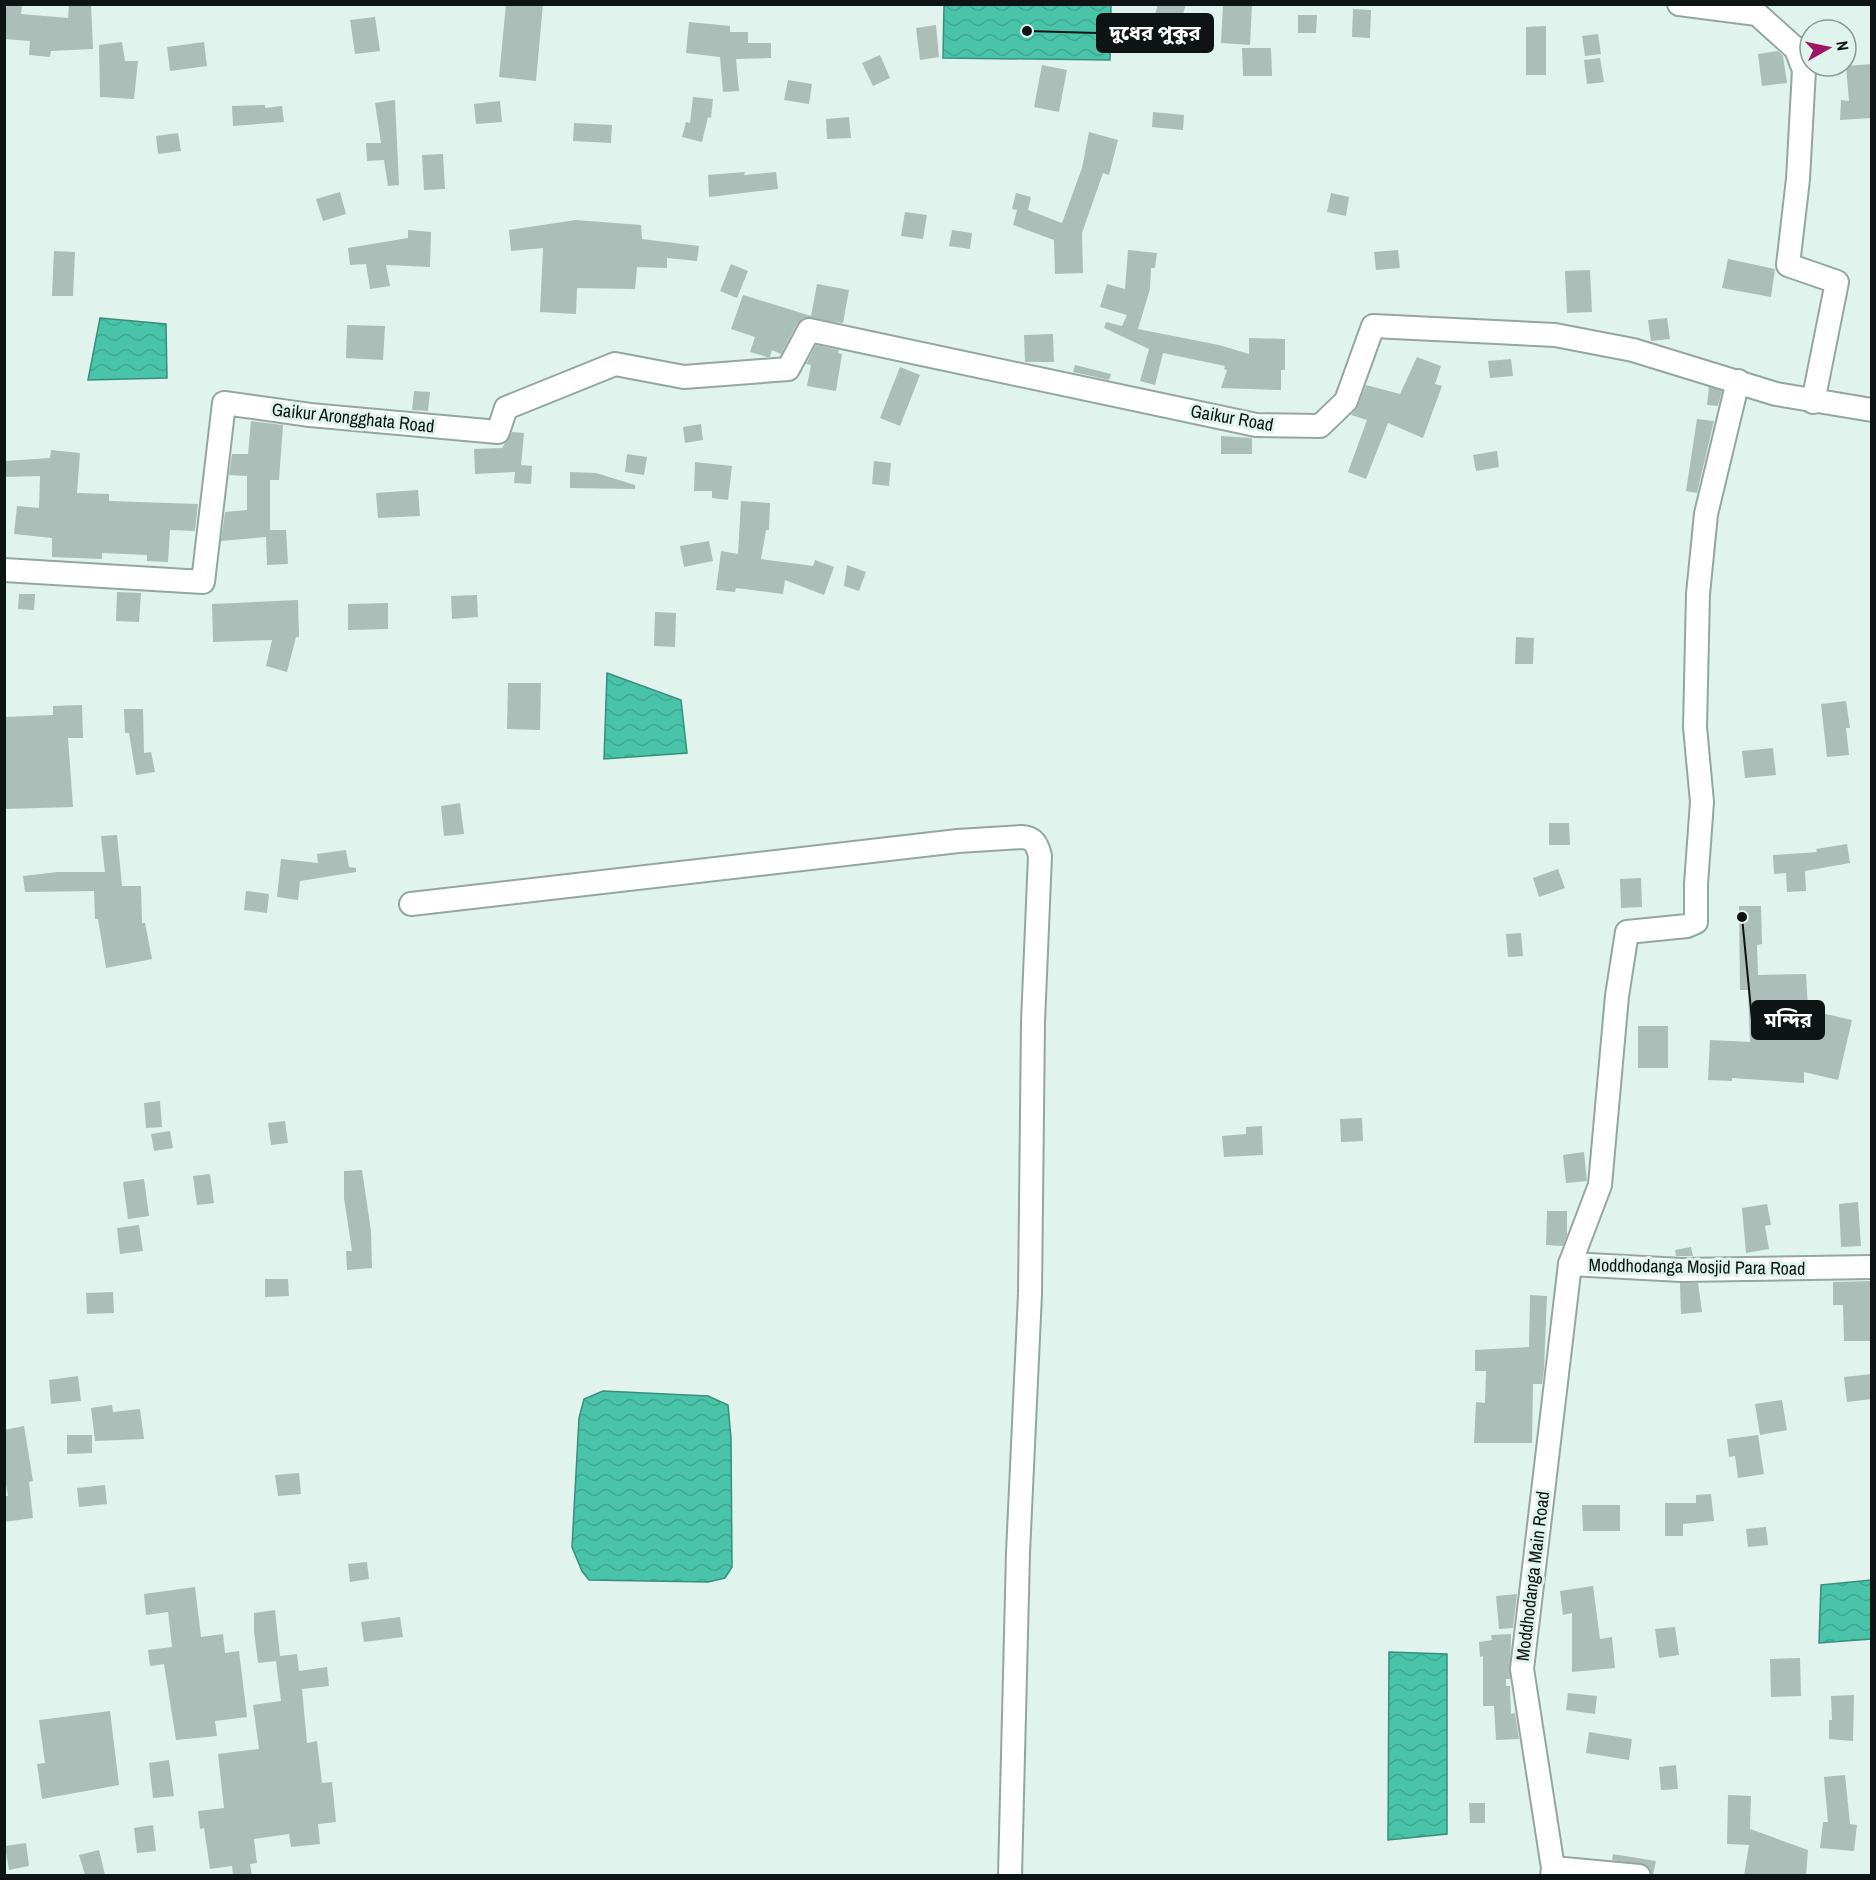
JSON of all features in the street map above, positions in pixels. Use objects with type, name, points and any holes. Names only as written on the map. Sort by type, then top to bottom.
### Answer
[{"type":"street","points":[[1679,4],[1757,14],[1796,49],[1804,70],[1798,179],[1788,265],[1837,282],[1813,402]]},
{"type":"street","name":"Gaikur Road","points":[[809,330],[1256,425],[1288,427],[1320,426],[1346,401],[1373,326],[1555,335],[1633,350],[1737,381]]},
{"type":"street","name":"Gaikur Arongghata Road","points":[[4,570],[203,582],[224,403],[321,416],[498,432],[506,408],[615,364],[684,377],[788,369],[809,330]]},
{"type":"street","points":[[1570,1264],[1600,1185],[1617,1000],[1628,932],[1687,926],[1696,922],[1696,884],[1702,802],[1695,727],[1698,594],[1706,514],[1737,381],[1813,402],[1872,410]]},
{"type":"street","points":[[411,904],[958,841],[1022,837],[1029,838],[1037,846],[1040,856],[1034,1023],[1030,1294],[1018,1564],[1010,1875]]},
{"type":"street","name":"Moddhodanga Mosjid Para Road","points":[[1560,1346],[1570,1264],[1681,1270],[1872,1268]]},
{"type":"street","name":"Moddhodanga Main Road","points":[[1552,1871],[1522,1669],[1560,1346]]},
{"type":"street","points":[[1552,1871],[1639,1875]]},
{"type":"water","points":[[944,5],[1111,5],[1110,60],[943,58]]},
{"type":"water","points":[[100,318],[166,324],[167,378],[88,380]]},
{"type":"water","points":[[607,673],[681,700],[687,753],[604,759]]},
{"type":"water","points":[[603,1391],[708,1396],[728,1405],[731,1438],[732,1567],[725,1578],[708,1582],[589,1580],[582,1571],[572,1547],[579,1418],[584,1399]]},
{"type":"water","points":[[1871,1580],[1871,1639],[1819,1643],[1821,1585]]},
{"type":"water","points":[[1389,1652],[1447,1654],[1447,1834],[1388,1840]]},
{"type":"building","points":[[4,4],[22,4],[21,14],[68,18],[69,4],[91,4],[93,49],[51,51],[50,57],[29,55],[30,41],[4,39]]},
{"type":"building","points":[[506,4],[543,4],[536,81],[499,77]]},
{"type":"building","points":[[1158,4],[1186,4],[1177,34],[1152,25]]},
{"type":"building","points":[[1223,4],[1252,5],[1250,45],[1221,43]]},
{"type":"building","points":[[1353,9],[1371,10],[1370,38],[1352,37]]},
{"type":"building","points":[[1298,15],[1317,15],[1316,33],[1298,33]]},
{"type":"building","points":[[375,17],[380,51],[355,54],[350,20]]},
{"type":"building","points":[[689,22],[730,26],[730,32],[748,32],[748,43],[771,43],[771,58],[736,59],[739,91],[723,92],[720,57],[686,53]]},
{"type":"building","points":[[936,25],[939,57],[920,60],[916,28]]},
{"type":"building","points":[[1546,26],[1546,75],[1526,75],[1526,27]]},
{"type":"building","points":[[1598,34],[1601,54],[1585,56],[1582,36]]},
{"type":"building","points":[[122,42],[125,61],[138,61],[134,99],[100,97],[99,45]]},
{"type":"building","points":[[204,42],[207,66],[170,71],[167,47]]},
{"type":"building","points":[[1242,48],[1271,48],[1272,76],[1243,76]]},
{"type":"building","points":[[1778,51],[1783,56],[1787,83],[1762,86],[1758,54]]},
{"type":"building","points":[[880,55],[890,78],[873,86],[862,63]]},
{"type":"building","points":[[1600,58],[1604,82],[1587,84],[1584,60]]},
{"type":"building","points":[[1872,64],[1872,118],[1840,120],[1841,100],[1849,101],[1847,78],[1858,78],[1858,65]]},
{"type":"building","points":[[1042,65],[1067,70],[1059,112],[1034,107]]},
{"type":"building","points":[[788,80],[812,84],[809,104],[784,100]]},
{"type":"building","points":[[693,97],[713,99],[711,118],[708,117],[702,142],[682,137],[686,122],[690,123]]},
{"type":"building","points":[[395,100],[399,185],[388,186],[384,160],[367,161],[366,143],[381,143],[375,103]]},
{"type":"building","points":[[500,101],[502,122],[476,124],[474,104]]},
{"type":"building","points":[[265,105],[265,108],[282,106],[284,122],[233,126],[232,106]]},
{"type":"building","points":[[1153,112],[1184,115],[1183,130],[1152,127]]},
{"type":"building","points":[[849,117],[851,138],[827,139],[826,119]]},
{"type":"building","points":[[574,123],[612,125],[611,143],[573,141]]},
{"type":"building","points":[[1089,132],[1118,140],[1109,175],[1103,173],[1082,233],[1083,273],[1055,274],[1054,240],[1013,225],[1017,210],[1012,209],[1016,193],[1031,197],[1028,210],[1062,223],[1082,168]]},
{"type":"building","points":[[178,133],[181,151],[158,154],[156,136]]},
{"type":"building","points":[[443,154],[445,189],[424,190],[422,155]]},
{"type":"building","points":[[745,172],[744,175],[776,172],[778,189],[709,197],[708,175]]},
{"type":"building","points":[[340,192],[346,214],[323,221],[316,199]]},
{"type":"building","points":[[1331,193],[1349,197],[1346,216],[1327,212]]},
{"type":"building","points":[[905,212],[927,215],[923,239],[901,236]]},
{"type":"building","points":[[576,220],[641,225],[642,239],[699,246],[697,261],[667,258],[667,268],[637,267],[635,289],[577,288],[576,314],[540,312],[543,248],[511,251],[509,230]]},
{"type":"building","points":[[408,230],[431,232],[430,267],[386,265],[390,286],[370,289],[366,264],[350,265],[348,248],[408,238]]},
{"type":"building","points":[[952,230],[972,233],[970,249],[949,246]]},
{"type":"building","points":[[1128,250],[1157,253],[1155,268],[1151,268],[1150,289],[1138,329],[1219,345],[1249,354],[1249,338],[1285,339],[1285,370],[1281,370],[1281,390],[1221,388],[1227,370],[1224,369],[1225,366],[1163,353],[1155,385],[1140,381],[1149,349],[1104,328],[1106,322],[1122,326],[1127,315],[1100,307],[1107,284],[1125,289]]},
{"type":"building","points":[[1398,250],[1400,268],[1376,270],[1374,252]]},
{"type":"building","points":[[54,251],[75,252],[73,296],[52,296]]},
{"type":"building","points":[[1728,259],[1775,269],[1771,297],[1722,288]]},
{"type":"building","points":[[731,264],[748,271],[737,298],[720,291]]},
{"type":"building","points":[[1590,270],[1592,312],[1567,313],[1565,271]]},
{"type":"building","points":[[817,284],[849,290],[843,323],[804,318],[797,324],[781,354],[772,350],[770,357],[750,352],[755,337],[731,329],[743,295],[811,316]]},
{"type":"building","points":[[1667,318],[1670,339],[1651,341],[1648,320]]},
{"type":"building","points":[[347,325],[385,326],[383,360],[346,358]]},
{"type":"building","points":[[1053,334],[1054,362],[1025,362],[1024,335]]},
{"type":"building","points":[[816,345],[839,350],[838,353],[842,354],[836,391],[807,386],[811,365],[806,364]]},
{"type":"building","points":[[1417,357],[1441,366],[1435,384],[1442,386],[1423,438],[1388,423],[1366,479],[1348,472],[1367,420],[1351,415],[1358,406],[1366,385],[1400,394]]},
{"type":"building","points":[[1511,359],[1513,376],[1490,378],[1488,361]]},
{"type":"building","points":[[1075,365],[1111,374],[1109,380],[1073,372]]},
{"type":"building","points":[[900,367],[920,375],[900,426],[880,418]]},
{"type":"building","points":[[1709,387],[1722,391],[1718,406],[1707,405]]},
{"type":"building","points":[[414,391],[430,392],[428,411],[412,410]]},
{"type":"building","points":[[1697,419],[1714,421],[1697,493],[1686,491]]},
{"type":"building","points":[[251,421],[283,425],[279,480],[270,480],[270,530],[286,530],[288,564],[267,565],[266,537],[221,541],[225,512],[247,510],[247,476],[229,475],[232,454],[248,454]]},
{"type":"building","points":[[701,424],[703,440],[685,443],[683,427]]},
{"type":"building","points":[[512,432],[524,433],[521,465],[532,466],[531,484],[514,483],[515,472],[475,474],[474,449],[502,448]]},
{"type":"building","points":[[1221,436],[1252,438],[1252,454],[1221,454]]},
{"type":"building","points":[[51,450],[80,453],[77,493],[109,494],[109,501],[198,504],[195,531],[170,530],[168,562],[147,561],[147,555],[102,553],[102,559],[52,557],[52,538],[14,534],[17,506],[39,508],[40,476],[4,477],[4,461],[50,458]]},
{"type":"building","points":[[1497,451],[1499,467],[1476,471],[1473,455]]},
{"type":"building","points":[[627,454],[647,457],[644,475],[625,472]]},
{"type":"building","points":[[874,461],[891,463],[889,486],[872,484]]},
{"type":"building","points":[[695,462],[732,466],[728,500],[712,498],[712,491],[694,491]]},
{"type":"building","points":[[570,472],[596,473],[635,485],[635,489],[570,488]]},
{"type":"building","points":[[418,490],[420,516],[378,518],[376,493]]},
{"type":"building","points":[[741,501],[770,503],[769,530],[766,530],[761,559],[813,566],[815,560],[834,567],[824,595],[785,580],[783,594],[736,588],[735,592],[716,590],[721,551],[738,554]]},
{"type":"building","points":[[709,541],[713,561],[684,567],[680,546]]},
{"type":"building","points":[[847,565],[866,572],[859,591],[844,586]]},
{"type":"building","points":[[117,592],[141,593],[139,622],[116,621]]},
{"type":"building","points":[[19,594],[35,594],[34,610],[18,609]]},
{"type":"building","points":[[477,595],[478,617],[452,619],[451,596]]},
{"type":"building","points":[[298,600],[299,637],[296,637],[287,672],[266,666],[272,640],[213,642],[212,604]]},
{"type":"building","points":[[388,603],[388,629],[348,630],[348,604]]},
{"type":"building","points":[[655,612],[676,613],[675,647],[654,646]]},
{"type":"building","points":[[1516,637],[1534,638],[1533,664],[1515,664]]},
{"type":"building","points":[[508,683],[541,683],[540,730],[507,729]]},
{"type":"building","points":[[1846,701],[1850,728],[1846,728],[1849,755],[1827,757],[1821,704]]},
{"type":"building","points":[[82,705],[83,738],[68,738],[73,807],[4,809],[4,717],[53,715],[53,706]]},
{"type":"building","points":[[124,709],[143,709],[144,753],[151,752],[155,772],[136,775],[129,733],[125,733]]},
{"type":"building","points":[[1773,748],[1776,775],[1745,778],[1742,751]]},
{"type":"building","points":[[460,803],[464,834],[444,836],[441,806]]},
{"type":"building","points":[[1549,823],[1569,823],[1570,845],[1549,845]]},
{"type":"building","points":[[117,835],[122,886],[141,886],[142,923],[145,923],[152,959],[106,968],[98,919],[95,919],[94,891],[25,892],[23,876],[58,872],[105,872],[101,836]]},
{"type":"building","points":[[1847,844],[1850,863],[1805,871],[1806,891],[1787,892],[1786,873],[1774,874],[1773,855],[1817,852],[1816,849]]},
{"type":"building","points":[[346,850],[349,867],[356,868],[356,872],[300,881],[298,900],[277,897],[281,859],[318,863],[317,854]]},
{"type":"building","points":[[1558,869],[1565,888],[1539,897],[1533,878]]},
{"type":"building","points":[[1641,878],[1642,907],[1621,908],[1620,879]]},
{"type":"building","points":[[246,891],[269,894],[267,913],[244,910]]},
{"type":"building","points":[[1739,906],[1761,906],[1762,944],[1757,945],[1758,975],[1806,974],[1808,1010],[1852,1020],[1838,1080],[1804,1072],[1804,1083],[1732,1078],[1732,1081],[1708,1080],[1710,1040],[1750,1042],[1748,990],[1740,990]]},
{"type":"building","points":[[1521,933],[1523,956],[1508,957],[1506,934]]},
{"type":"building","points":[[1638,1026],[1668,1026],[1668,1068],[1638,1068]]},
{"type":"building","points":[[160,1101],[162,1127],[146,1128],[144,1103]]},
{"type":"building","points":[[1362,1118],[1363,1141],[1341,1142],[1340,1119]]},
{"type":"building","points":[[285,1121],[288,1143],[271,1145],[268,1123]]},
{"type":"building","points":[[1262,1126],[1263,1155],[1224,1157],[1222,1136],[1246,1134],[1246,1127]]},
{"type":"building","points":[[170,1131],[173,1148],[154,1151],[151,1134]]},
{"type":"building","points":[[1584,1152],[1587,1181],[1566,1183],[1563,1155]]},
{"type":"building","points":[[362,1170],[371,1231],[372,1268],[347,1270],[346,1251],[352,1251],[344,1198],[344,1171]]},
{"type":"building","points":[[210,1174],[214,1203],[197,1205],[193,1176]]},
{"type":"building","points":[[144,1179],[149,1216],[128,1219],[123,1182]]},
{"type":"building","points":[[1858,1202],[1861,1246],[1841,1247],[1839,1204]]},
{"type":"building","points":[[1767,1204],[1771,1225],[1765,1226],[1769,1249],[1746,1253],[1742,1208]]},
{"type":"building","points":[[1547,1211],[1567,1211],[1567,1235],[1563,1246],[1546,1245]]},
{"type":"building","points":[[139,1225],[143,1251],[120,1254],[117,1228]]},
{"type":"building","points":[[1691,1247],[1693,1256],[1676,1256],[1675,1250]]},
{"type":"building","points":[[265,1279],[288,1279],[289,1296],[265,1297]]},
{"type":"building","points":[[1872,1281],[1872,1341],[1844,1341],[1843,1305],[1833,1305],[1833,1282]]},
{"type":"building","points":[[1680,1283],[1698,1283],[1702,1312],[1681,1314]]},
{"type":"building","points":[[113,1292],[114,1313],[87,1314],[86,1293]]},
{"type":"building","points":[[1530,1295],[1547,1296],[1542,1384],[1533,1384],[1532,1443],[1474,1443],[1476,1402],[1485,1403],[1486,1371],[1475,1371],[1475,1350],[1529,1347]]},
{"type":"building","points":[[1872,1374],[1872,1399],[1847,1402],[1844,1377]]},
{"type":"building","points":[[78,1376],[81,1401],[51,1404],[49,1380]]},
{"type":"building","points":[[1782,1400],[1787,1430],[1760,1435],[1755,1404]]},
{"type":"building","points":[[112,1405],[113,1412],[140,1409],[144,1439],[95,1441],[91,1408]]},
{"type":"building","points":[[24,1426],[33,1481],[29,1482],[33,1518],[4,1522],[4,1496],[8,1496],[4,1473],[4,1430]]},
{"type":"building","points":[[67,1435],[92,1435],[92,1453],[67,1454]]},
{"type":"building","points":[[1758,1435],[1764,1474],[1738,1478],[1735,1456],[1729,1457],[1727,1439]]},
{"type":"building","points":[[299,1473],[301,1494],[278,1496],[275,1475]]},
{"type":"building","points":[[105,1485],[107,1504],[79,1507],[77,1488]]},
{"type":"building","points":[[1711,1494],[1714,1521],[1683,1524],[1683,1536],[1665,1536],[1665,1503],[1696,1503],[1696,1495]]},
{"type":"building","points":[[1582,1505],[1620,1505],[1620,1531],[1583,1531]]},
{"type":"building","points":[[1766,1527],[1768,1545],[1748,1547],[1746,1529]]},
{"type":"building","points":[[367,1562],[369,1579],[350,1582],[348,1564]]},
{"type":"building","points":[[1593,1586],[1600,1639],[1612,1637],[1615,1668],[1572,1672],[1572,1613],[1563,1615],[1560,1591]]},
{"type":"building","points":[[195,1587],[201,1637],[223,1634],[225,1653],[239,1651],[247,1717],[215,1721],[217,1736],[176,1740],[164,1664],[150,1666],[148,1650],[172,1647],[168,1612],[146,1615],[144,1594]]},
{"type":"building","points":[[1517,1594],[1513,1628],[1499,1629],[1496,1596]]},
{"type":"building","points":[[275,1610],[280,1656],[297,1654],[299,1671],[327,1667],[329,1686],[302,1689],[307,1743],[317,1741],[322,1783],[332,1782],[336,1822],[318,1824],[320,1844],[291,1847],[289,1834],[254,1839],[257,1863],[250,1864],[252,1875],[233,1875],[232,1866],[210,1869],[204,1828],[200,1829],[198,1811],[224,1808],[218,1754],[259,1749],[253,1705],[281,1701],[276,1661],[258,1663],[254,1631],[254,1613]]},
{"type":"building","points":[[400,1617],[403,1637],[364,1642],[361,1622]]},
{"type":"building","points":[[1675,1627],[1679,1655],[1659,1658],[1655,1629]]},
{"type":"building","points":[[1511,1634],[1510,1679],[1506,1679],[1506,1686],[1510,1686],[1511,1714],[1515,1713],[1519,1739],[1496,1740],[1494,1706],[1483,1706],[1483,1656],[1480,1657],[1479,1642],[1492,1640],[1491,1635]]},
{"type":"building","points":[[1800,1658],[1801,1696],[1771,1697],[1770,1659]]},
{"type":"building","points":[[1568,1693],[1597,1696],[1595,1714],[1566,1710]]},
{"type":"building","points":[[1854,1695],[1853,1741],[1829,1739],[1829,1720],[1832,1720],[1831,1696]]},
{"type":"building","points":[[110,1711],[119,1785],[42,1799],[37,1764],[45,1763],[39,1720]]},
{"type":"building","points":[[1589,1732],[1632,1739],[1629,1760],[1586,1753]]},
{"type":"building","points":[[169,1760],[174,1796],[153,1798],[149,1763]]},
{"type":"building","points":[[1676,1765],[1678,1789],[1661,1790],[1659,1767]]},
{"type":"building","points":[[1845,1775],[1850,1824],[1857,1825],[1854,1851],[1820,1848],[1823,1822],[1828,1822],[1824,1777]]},
{"type":"building","points":[[1728,1795],[1751,1796],[1750,1829],[1808,1850],[1806,1875],[1744,1875],[1749,1845],[1727,1844]]},
{"type":"building","points":[[1469,1803],[1485,1803],[1485,1823],[1470,1823]]},
{"type":"building","points":[[153,1825],[156,1851],[137,1853],[134,1828]]},
{"type":"building","points":[[26,1843],[29,1866],[9,1870],[5,1846]]},
{"type":"building","points":[[99,1850],[105,1875],[85,1875],[79,1855]]},
{"type":"building","points":[[1613,1854],[1656,1861],[1653,1875],[1646,1865],[1612,1860]]},
{"type":"place","name":"দুধের পুকুর","points":[[1027,31]]},
{"type":"place","name":"মন্দির","points":[[1742,917]]}]
